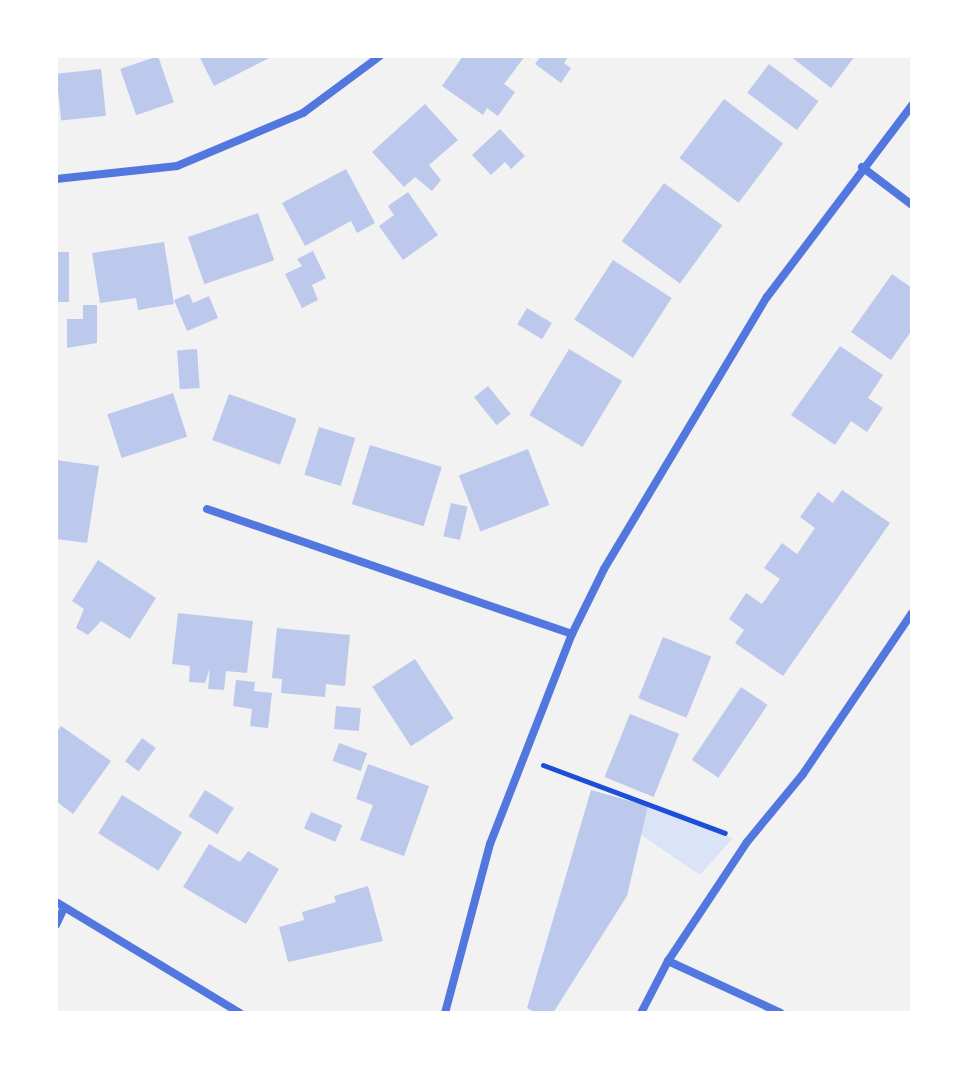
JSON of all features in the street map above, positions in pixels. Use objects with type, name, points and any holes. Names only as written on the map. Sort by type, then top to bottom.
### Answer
[{"type":"street","points":[[56,179],[177,166],[303,113],[380,56]]},
{"type":"street","points":[[445,1013],[490,844],[572,634],[672,449],[767,297],[862,167],[912,105]]},
{"type":"street","points":[[862,167],[912,205]]},
{"type":"street","points":[[207,509],[572,634]]},
{"type":"street","points":[[641,1013],[668,961],[747,842],[803,774],[912,613]]},
{"type":"street","points":[[56,925],[60,905],[240,1013]]},
{"type":"street","points":[[668,961],[781,1013]]},
{"type":"path","points":[[524,758],[747,842]]},
{"type":"shaded area","points":[[648,806],[733,838],[700,875],[641,835]]},
{"type":"building","points":[[158,56],[174,102],[136,115],[120,69]]},
{"type":"building","points":[[199,56],[273,56],[214,86]]},
{"type":"building","points":[[463,56],[525,56],[504,84],[515,92],[498,116],[487,108],[483,115],[442,86]]},
{"type":"building","points":[[541,56],[569,56],[564,63],[571,68],[561,83],[535,64]]},
{"type":"building","points":[[790,56],[855,56],[831,88]]},
{"type":"building","points":[[769,64],[819,101],[797,130],[747,93]]},
{"type":"building","points":[[101,69],[106,116],[61,120],[56,74]]},
{"type":"building","points":[[724,99],[783,144],[739,203],[679,158]]},
{"type":"building","points":[[425,104],[458,140],[429,165],[441,180],[432,191],[415,177],[404,187],[372,152]]},
{"type":"building","points":[[500,129],[525,156],[511,169],[505,162],[491,175],[472,155]]},
{"type":"building","points":[[346,169],[375,223],[357,233],[351,221],[305,246],[282,203]]},
{"type":"building","points":[[664,183],[722,225],[680,284],[622,241]]},
{"type":"building","points":[[408,192],[438,235],[403,260],[379,226],[394,215],[388,206]]},
{"type":"building","points":[[258,213],[274,260],[204,284],[188,237]]},
{"type":"building","points":[[164,242],[174,304],[138,310],[136,298],[100,303],[92,253]]},
{"type":"building","points":[[313,251],[326,278],[312,285],[318,300],[302,308],[285,274],[302,266],[297,259]]},
{"type":"building","points":[[56,252],[69,252],[69,302],[56,302]]},
{"type":"building","points":[[613,260],[672,298],[633,358],[574,320]]},
{"type":"building","points":[[892,274],[912,288],[912,330],[891,360],[851,332]]},
{"type":"building","points":[[189,294],[193,303],[209,296],[218,318],[187,331],[174,300]]},
{"type":"building","points":[[83,305],[97,305],[97,343],[67,348],[67,319],[83,319]]},
{"type":"building","points":[[527,308],[552,323],[542,339],[517,324]]},
{"type":"building","points":[[840,346],[883,375],[868,398],[883,408],[867,432],[851,421],[835,445],[791,415]]},
{"type":"building","points":[[197,349],[200,388],[180,389],[177,350]]},
{"type":"building","points":[[569,349],[622,381],[582,447],[529,415]]},
{"type":"building","points":[[488,386],[511,414],[497,425],[474,397]]},
{"type":"building","points":[[173,393],[187,437],[122,458],[107,414]]},
{"type":"building","points":[[229,394],[297,419],[280,465],[212,440]]},
{"type":"building","points":[[319,427],[355,438],[341,486],[304,475]]},
{"type":"building","points":[[370,445],[442,467],[424,526],[352,504]]},
{"type":"building","points":[[528,449],[550,505],[480,532],[459,476]]},
{"type":"building","points":[[56,460],[99,466],[87,543],[56,539]]},
{"type":"building","points":[[842,490],[890,523],[783,676],[735,643],[744,630],[729,619],[746,593],[762,604],[780,579],[764,568],[782,543],[797,554],[815,528],[800,517],[818,492],[833,503]]},
{"type":"building","points":[[451,503],[468,507],[460,540],[443,536]]},
{"type":"building","points":[[98,560],[156,598],[130,639],[101,621],[88,635],[76,628],[84,609],[72,601]]},
{"type":"building","points":[[178,613],[253,621],[247,673],[226,671],[224,690],[208,689],[210,668],[205,683],[189,682],[190,666],[172,664]]},
{"type":"building","points":[[277,628],[350,635],[345,686],[326,684],[325,697],[281,693],[282,679],[272,678]]},
{"type":"building","points":[[663,637],[711,656],[686,718],[638,698]]},
{"type":"building","points":[[415,659],[454,719],[411,746],[372,687]]},
{"type":"building","points":[[236,680],[255,682],[254,691],[272,693],[268,728],[250,726],[252,709],[233,706]]},
{"type":"building","points":[[741,687],[768,705],[718,778],[692,760]]},
{"type":"building","points":[[336,706],[361,708],[359,731],[334,729]]},
{"type":"building","points":[[630,714],[679,734],[654,797],[605,777]]},
{"type":"building","points":[[61,726],[111,761],[73,814],[56,801],[56,733]]},
{"type":"building","points":[[142,738],[156,748],[139,771],[125,761]]},
{"type":"building","points":[[339,743],[367,753],[361,771],[333,761]]},
{"type":"building","points":[[368,764],[429,786],[404,856],[360,840],[373,805],[356,799]]},
{"type":"building","points":[[205,790],[234,808],[217,834],[189,816]]},
{"type":"building","points":[[591,790],[648,806],[627,896],[553,1013],[537,1013],[527,1008]]},
{"type":"building","points":[[122,795],[182,833],[158,871],[98,833]]},
{"type":"building","points":[[311,812],[342,825],[335,842],[304,829]]},
{"type":"building","points":[[209,844],[240,862],[248,851],[279,869],[246,924],[183,887]]},
{"type":"building","points":[[368,886],[383,941],[288,962],[279,927],[304,920],[302,912],[336,902],[334,896]]}]
